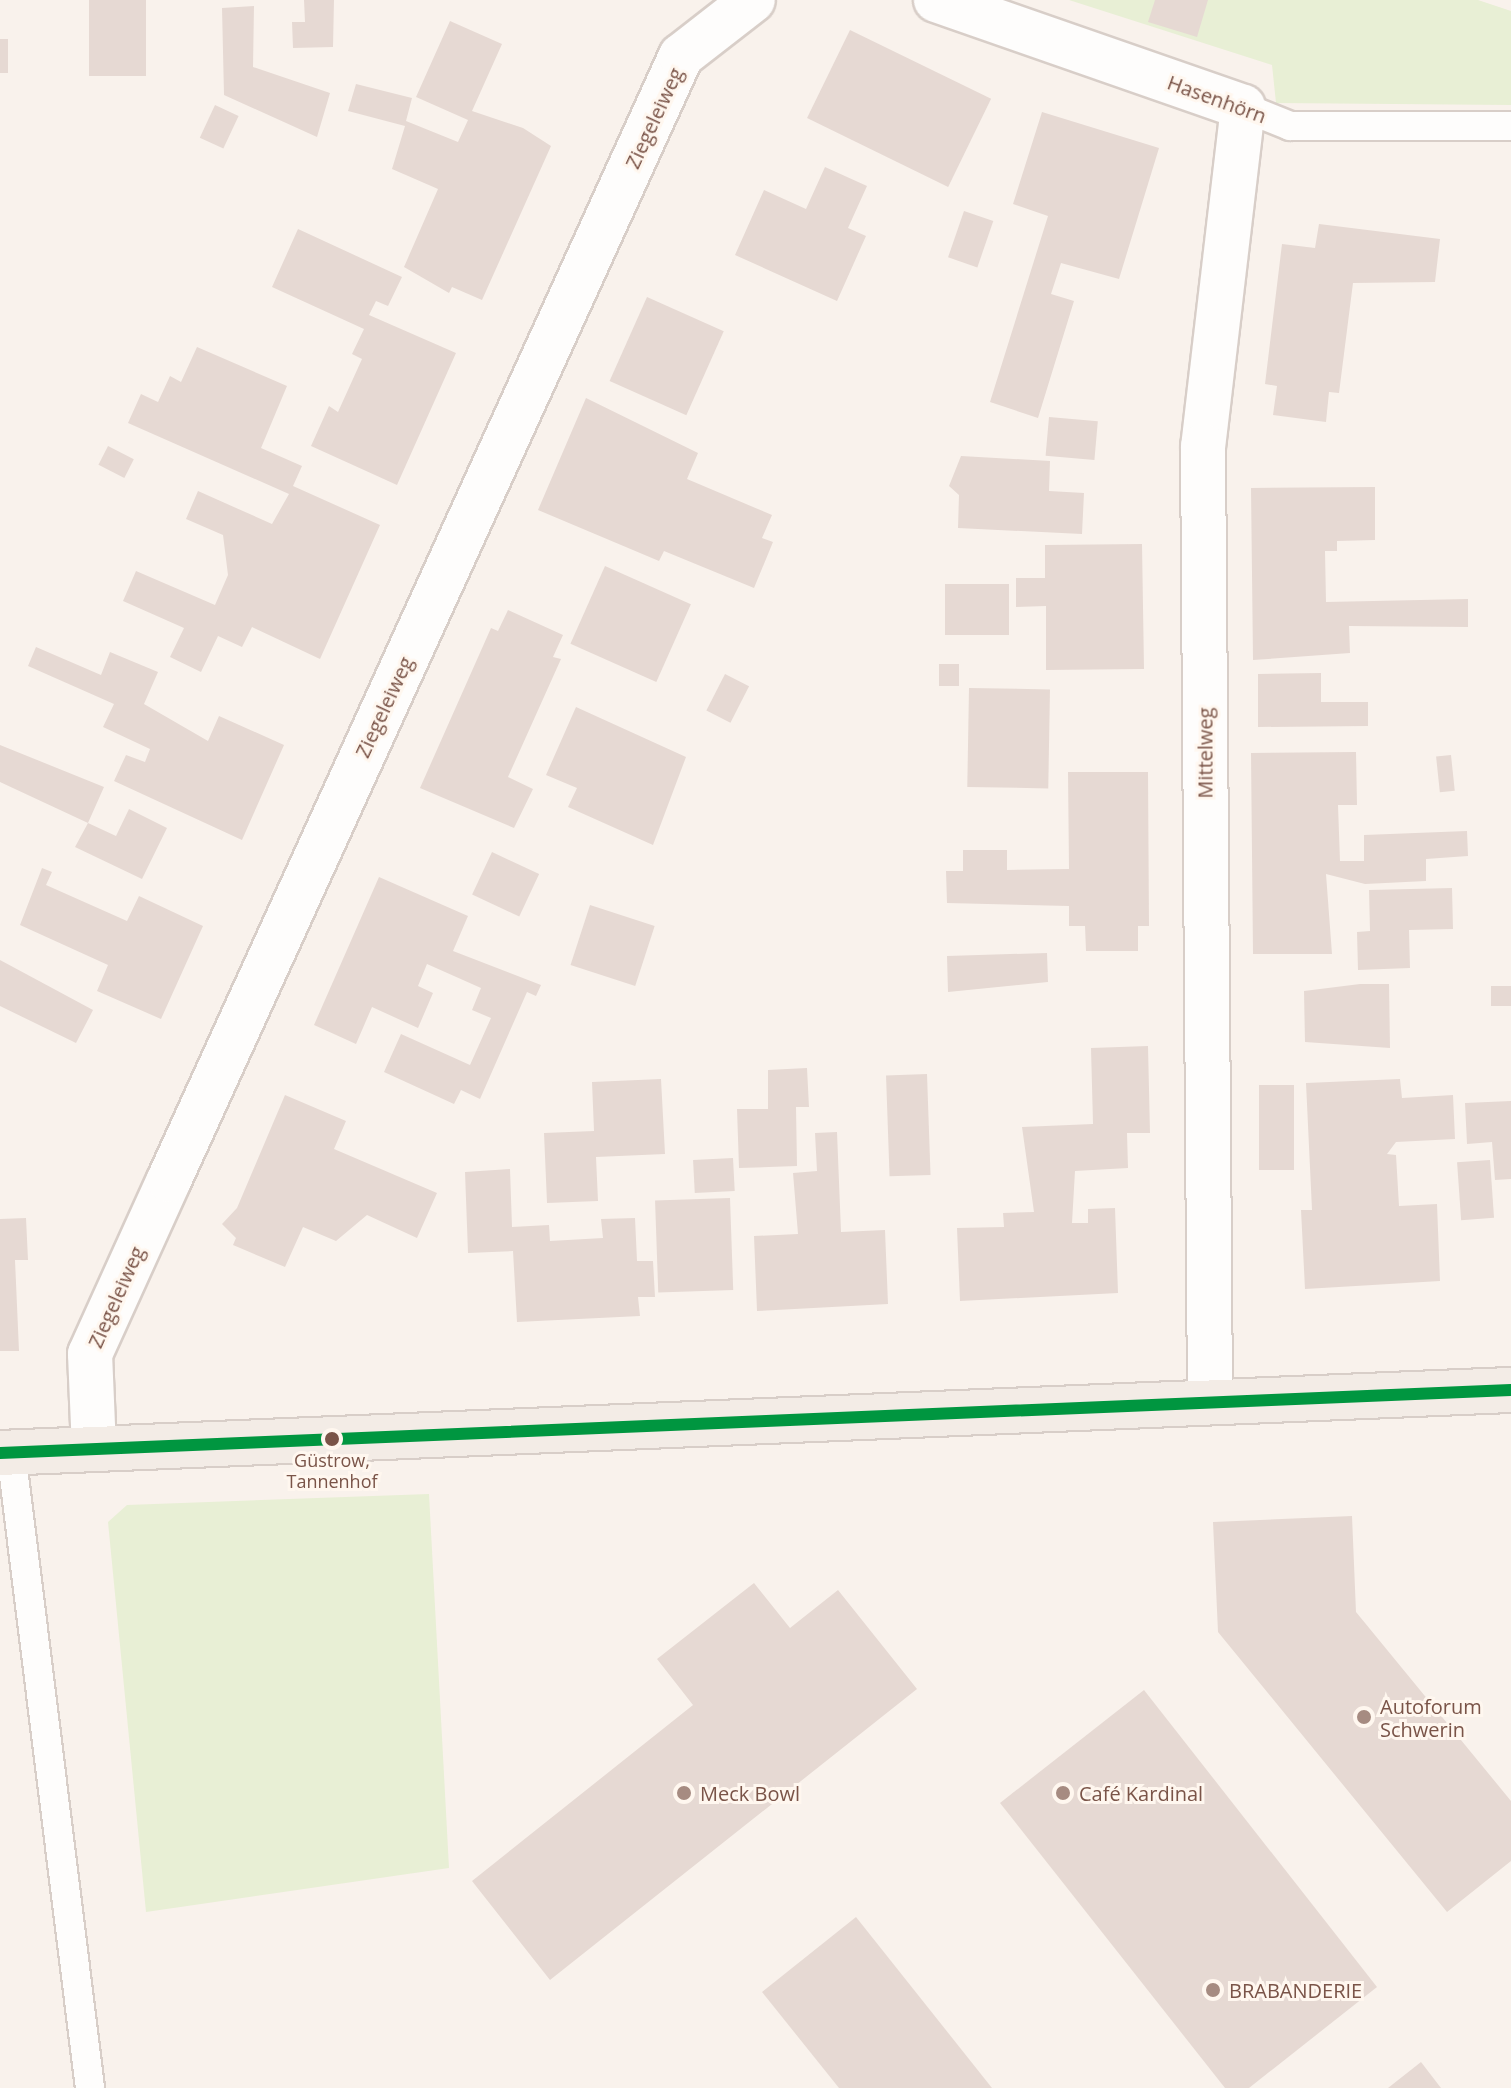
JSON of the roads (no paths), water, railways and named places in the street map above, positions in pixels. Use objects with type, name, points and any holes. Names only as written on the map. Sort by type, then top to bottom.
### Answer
[{"type":"main road","points":[[5,1453],[1511,1390]]},
{"type":"street","name":"Ziegeleiweg","points":[[94,1449],[90,1354],[175,1165],[681,56],[753,0]]},
{"type":"street","name":"Hasenhörn","points":[[936,0],[1243,107]]},
{"type":"street","name":"Mittelweg","points":[[1210,1402],[1203,446],[1243,107]]},
{"type":"lane","name":"Hasenhörn","points":[[1243,107],[1290,126],[1511,126]]},
{"type":"lane","points":[[5,1453],[90,2088]]},
{"type":"place","name":"Güstrow, Tannenhof","points":[[332,1439]]},
{"type":"place","name":"Autoforum Schwerin","points":[[1364,1717]]},
{"type":"place","name":"Meck Bowl","points":[[684,1793]]},
{"type":"place","name":"Café Kardinal","points":[[1063,1793]]},
{"type":"place","name":"BRABANDERIE","points":[[1213,1990]]}]
